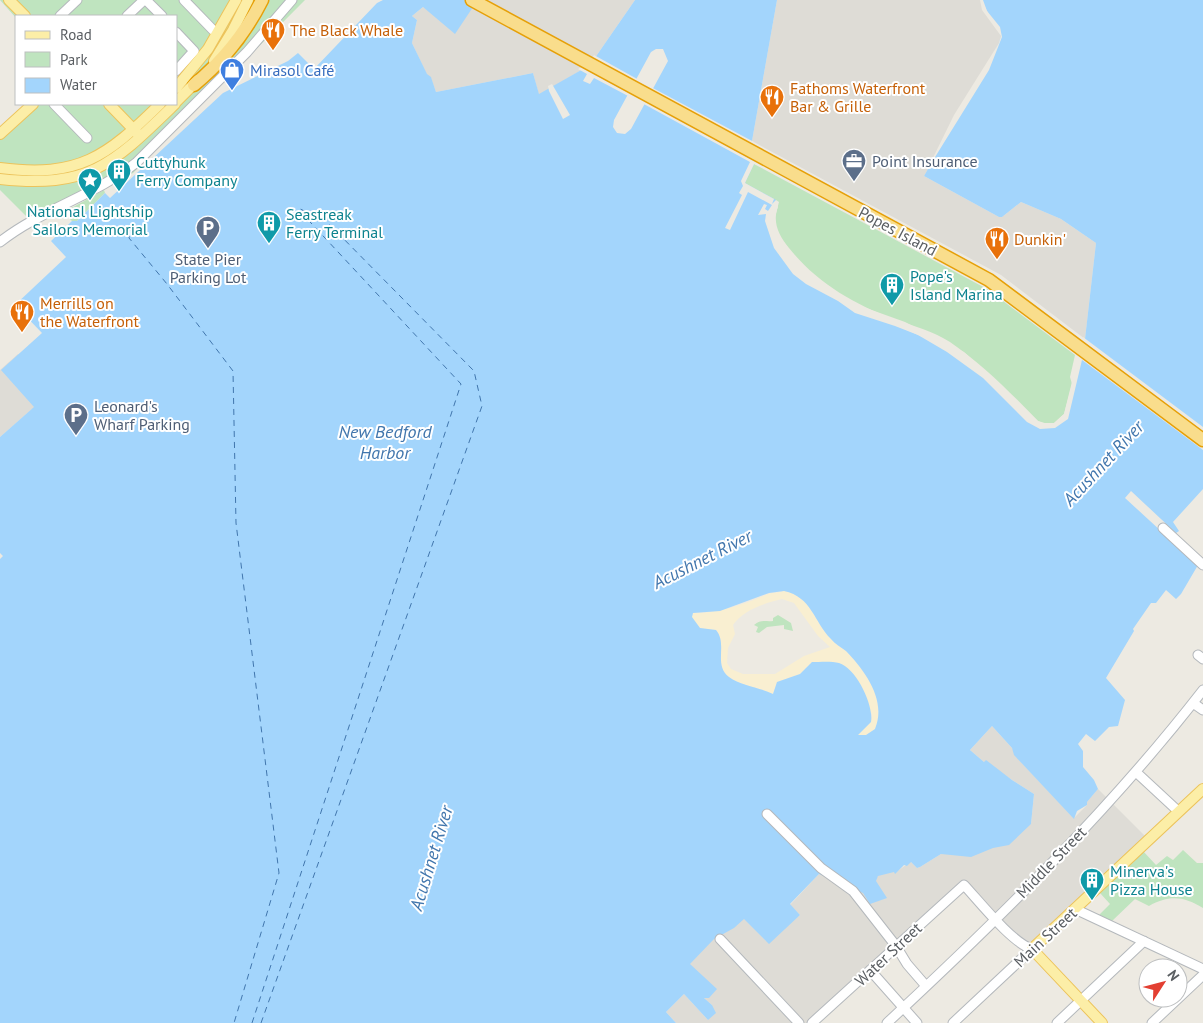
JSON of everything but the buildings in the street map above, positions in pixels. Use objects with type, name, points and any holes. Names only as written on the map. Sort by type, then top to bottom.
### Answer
[{"type":"highway","points":[[194,85],[213,70],[232,49],[249,25],[262,0]]},
{"type":"highway","name":"Popes Island","points":[[476,2],[989,280],[1203,440]]},
{"type":"main road","points":[[9,0],[24,15]]},
{"type":"main road","points":[[178,86],[208,49],[236,0]]},
{"type":"main road","points":[[178,100],[194,85],[227,40],[248,0]]},
{"type":"main road","points":[[0,134],[33,105]]},
{"type":"main road","points":[[110,105],[137,133]]},
{"type":"main road","points":[[0,179],[39,182],[74,177],[107,163],[137,133],[159,105]]},
{"type":"main road","points":[[0,168],[38,172],[72,167],[106,152],[137,133],[172,105]]},
{"type":"main road","name":"Main Street","points":[[1032,949],[1203,789]]},
{"type":"main road","points":[[1032,949],[1102,1023]]},
{"type":"street","points":[[61,15],[77,0]]},
{"type":"street","points":[[127,15],[145,0],[161,15]]},
{"type":"street","points":[[184,0],[213,30]]},
{"type":"street","points":[[0,242],[26,225],[120,174],[148,152],[247,52],[292,0]]},
{"type":"street","points":[[178,34],[193,50],[192,56],[178,69]]},
{"type":"street","points":[[55,105],[87,138]]},
{"type":"street","points":[[1163,528],[1203,565]]},
{"type":"street","name":"Middle Street","points":[[887,1023],[1064,851],[1137,773],[1203,690]]},
{"type":"street","points":[[1193,703],[1203,710]]},
{"type":"street","points":[[1137,773],[1178,811]]},
{"type":"street","points":[[767,814],[821,868],[853,891],[896,946],[907,964],[926,986]]},
{"type":"street","name":"Water Street","points":[[812,1023],[964,885],[995,920]]},
{"type":"street","points":[[1074,909],[1203,968]]},
{"type":"street","points":[[995,920],[1024,947],[1032,949]]},
{"type":"street","points":[[720,939],[799,1023]]},
{"type":"street","points":[[1057,1023],[1144,941]]},
{"type":"street","name":"Main Street","points":[[953,1023],[1032,949]]},
{"type":"street","points":[[870,970],[916,1023]]},
{"type":"street","points":[[1152,1023],[1203,975]]},
{"type":"shaded area","points":[[480,0],[635,0],[590,65],[539,95],[533,73],[436,92],[431,78],[427,75],[412,43],[417,20],[412,16],[423,7],[429,11]]},
{"type":"shaded area","points":[[777,0],[981,0],[1001,36],[999,43],[987,69],[924,176],[999,217],[1002,217],[1021,202],[1061,219],[1096,243],[1085,339],[1001,275],[752,141]]},
{"type":"shaded area","name":"Leonard's Wharf Parking","points":[[18,354],[119,464],[32,409],[0,437],[0,370]]},
{"type":"shaded area","points":[[992,726],[1012,748],[1019,760],[1074,818],[1087,805],[1086,803],[1098,789],[1148,839],[1032,949],[1024,947],[964,885],[812,1023],[676,1023],[666,1012],[684,994],[708,1020],[712,1005],[704,998],[708,982],[690,966],[655,890],[745,918],[766,941],[800,915],[790,905],[819,874],[875,880],[878,876],[871,865],[896,872],[919,856],[911,862],[917,868],[941,854],[1031,824],[1034,794],[984,762],[970,750]]},
{"type":"green space","points":[[0,0],[305,0],[133,173],[35,225],[0,190],[0,137],[37,105],[178,105],[178,15],[15,15],[15,17]]},
{"type":"green space","points":[[754,164],[987,289],[1075,355],[1070,377],[1072,384],[1064,414],[1054,423],[1048,424],[1038,421],[985,369],[950,342],[930,332],[864,306],[836,291],[823,281],[800,260],[782,239],[776,223],[778,207],[774,199],[744,183]]},
{"type":"green space","points":[[104,190],[105,193],[77,221],[72,221],[66,215],[66,211]]},
{"type":"green space","points":[[778,615],[791,623],[793,631],[784,629],[784,625],[767,627],[759,633],[756,632],[758,627],[754,625],[761,621],[773,621],[773,618]]},
{"type":"green space","points":[[1183,850],[1197,863],[1203,863],[1203,908],[1189,901],[1176,898],[1156,902],[1149,906],[1135,899],[1112,921],[1099,915],[1110,904],[1100,893],[1143,851],[1156,865],[1167,856],[1173,860]]},
{"type":"sand","points":[[784,591],[793,594],[807,604],[825,632],[846,651],[867,677],[876,697],[878,718],[875,729],[866,735],[857,735],[871,722],[872,714],[839,663],[812,662],[800,674],[777,682],[773,694],[729,677],[722,667],[721,642],[716,630],[700,628],[691,617],[693,613],[722,610],[770,593]],"holes":[[[782,599],[794,603],[818,636],[830,647],[804,656],[775,674],[743,674],[731,669],[727,663],[728,648],[735,634],[733,625],[737,620],[748,611]]]},
{"type":"water","name":"New Bedford Harbor","points":[[383,0],[480,0],[477,1],[455,34],[423,7],[412,16],[417,20],[412,43],[427,74],[431,77],[436,92],[533,73],[539,94],[590,65],[635,0],[777,0],[752,141],[743,157],[754,164],[745,183],[776,200],[772,215],[774,237],[807,276],[863,310],[969,358],[1037,423],[1050,426],[1064,418],[1085,339],[1096,243],[1061,219],[1021,202],[1002,217],[999,217],[924,176],[999,43],[1001,36],[981,0],[1203,0],[1203,489],[1173,522],[1179,531],[1176,533],[1131,491],[1125,498],[1198,565],[1176,599],[1166,590],[1156,603],[1151,603],[1133,629],[1134,631],[1106,678],[1125,700],[1118,726],[1109,727],[1095,741],[1086,734],[1078,744],[1083,751],[1083,767],[1094,780],[1098,789],[1087,802],[1087,805],[1077,811],[1074,819],[1014,755],[1012,748],[992,726],[970,750],[984,762],[986,760],[1034,794],[1031,824],[1009,845],[993,848],[971,857],[941,854],[920,867],[917,868],[911,862],[907,866],[904,865],[895,874],[894,872],[878,876],[876,881],[887,898],[870,904],[863,893],[819,874],[790,904],[800,915],[769,944],[744,919],[734,928],[714,939],[690,964],[717,989],[709,998],[704,998],[712,1005],[716,1013],[708,1020],[684,994],[666,1012],[676,1023],[0,1023],[0,559],[3,556],[0,553],[0,437],[34,407],[1,370],[42,333],[15,305],[66,257],[51,241],[72,221],[77,221],[105,193],[110,198],[223,93],[288,61],[298,53],[314,69],[377,3]],"holes":[[[656,49],[663,49],[668,61],[631,129],[625,134],[617,133],[613,127],[614,120],[651,52]],[[784,591],[793,594],[807,604],[825,632],[846,651],[867,677],[876,697],[878,718],[875,729],[866,735],[858,735],[871,722],[870,706],[857,679],[845,666],[836,662],[812,662],[800,674],[777,682],[773,694],[729,677],[722,667],[721,642],[716,630],[700,628],[692,617],[693,613],[720,611],[769,593]]]},
{"type":"pier","points":[[980,0],[983,0],[987,11],[1000,27],[1002,37],[989,70],[927,170],[954,115],[999,43],[1001,36],[982,10]]},
{"type":"pier","points":[[594,55],[639,80],[630,97],[594,78],[590,84],[583,81],[587,74],[578,69],[589,63]]},
{"type":"pier","points":[[552,84],[570,115],[563,119],[549,91],[548,86]]},
{"type":"pier","points":[[651,87],[754,142],[746,156],[757,164],[754,164],[745,183],[774,199],[772,204],[776,200],[779,202],[774,221],[777,236],[795,261],[824,284],[855,304],[905,322],[964,352],[1038,421],[1043,423],[1054,423],[1064,414],[1083,337],[1203,427],[1203,450],[1082,360],[1068,419],[1055,428],[1040,429],[1027,422],[983,378],[947,352],[918,335],[855,313],[838,301],[806,284],[793,274],[774,248],[765,221],[766,214],[758,215],[764,204],[767,205],[765,209],[768,211],[772,205],[748,192],[730,230],[725,228],[742,195],[739,193],[743,186],[741,181],[750,162],[642,103]]},
{"type":"ferry route","points":[[261,1023],[482,406],[474,371],[326,221],[298,208]]},
{"type":"ferry route","points":[[252,1023],[461,384],[298,209]]},
{"type":"ferry route","points":[[131,225],[129,238],[167,284],[233,371],[236,523],[279,873],[234,1023]]},
{"type":"place","name":"The Black Whale","points":[[273,51]]},
{"type":"place","name":"Mirasol Café","points":[[232,91]]},
{"type":"place","name":"Fathoms Waterfront Bar & Grille","points":[[772,118]]},
{"type":"place","name":"Point Insurance","points":[[854,182]]},
{"type":"place","name":"Cuttyhunk Ferry Company","points":[[119,192]]},
{"type":"place","name":"National Lightship Sailors Memorial","points":[[90,201]]},
{"type":"place","name":"Seastreak Ferry Terminal","points":[[269,244]]},
{"type":"place","name":"State Pier Parking Lot","points":[[208,249]]},
{"type":"place","name":"Dunkin'","points":[[997,260]]},
{"type":"place","name":"Pope's Island Marina","points":[[892,306]]},
{"type":"place","name":"Merrills on the Waterfront","points":[[22,333]]},
{"type":"place","name":"Leonard's Wharf Parking","points":[[76,436]]},
{"type":"place","name":"Minerva's Pizza House","points":[[1092,901]]},
{"type":"water label","name":"Acushnet River","points":[[1103,463]]},
{"type":"water label","name":"Acushnet River","points":[[702,559]]},
{"type":"water label","name":"Acushnet River","points":[[431,858]]}]
